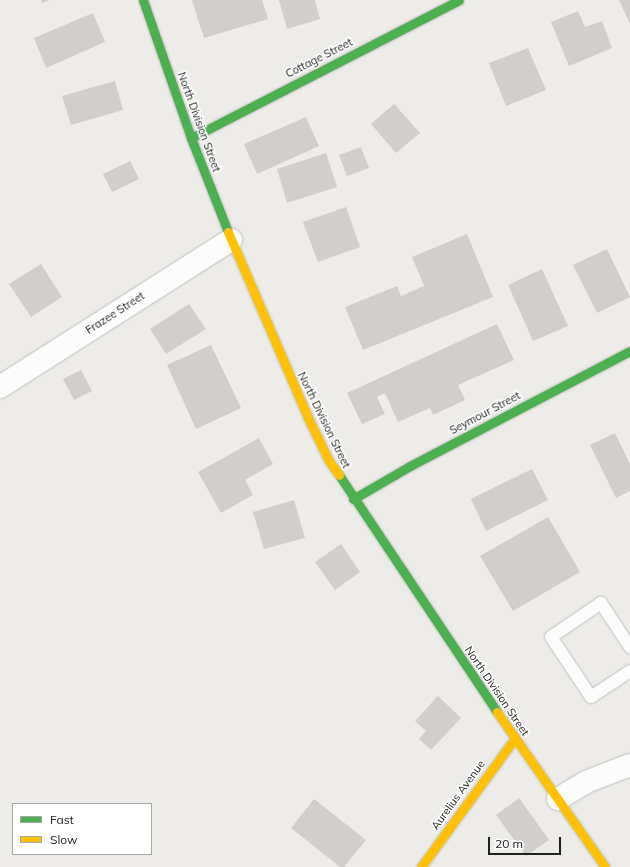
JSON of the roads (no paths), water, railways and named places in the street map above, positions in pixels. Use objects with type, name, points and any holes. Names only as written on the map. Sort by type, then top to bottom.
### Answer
[{"type":"street","name":"North Division Street","points":[[143,0],[191,138],[230,240],[308,418],[329,461],[353,499],[515,738],[605,867]]},
{"type":"street","name":"Cottage Street","points":[[191,138],[459,0]]},
{"type":"street","name":"Frazee Street","points":[[0,387],[230,240]]},
{"type":"street","name":"Seymour Street","points":[[353,499],[417,463],[630,351]]},
{"type":"street","name":"Aurelius Avenue","points":[[421,867],[515,738]]},
{"type":"street","points":[[558,799],[586,782],[630,765]]},
{"type":"lane","points":[[630,647],[601,603],[551,637],[591,696],[630,671]]}]
